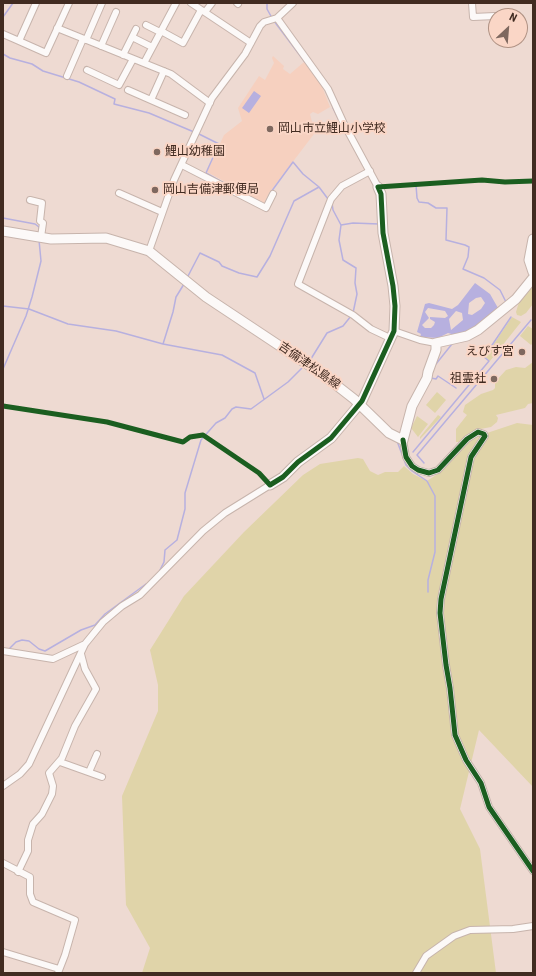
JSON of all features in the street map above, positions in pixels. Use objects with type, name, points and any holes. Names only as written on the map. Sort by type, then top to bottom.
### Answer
[{"type":"main road","points":[[270,485],[283,477],[298,462],[331,438],[366,393],[392,335],[395,306],[383,233],[381,194],[378,187]]},
{"type":"main road","name":"吉備津松島線","points":[[3,231],[41,238],[67,240],[106,238],[149,251],[206,297],[306,363],[359,403],[389,433],[404,440]]},
{"type":"main road","points":[[533,239],[529,260],[533,272]]},
{"type":"main road","points":[[404,440],[412,406],[427,378],[436,350],[436,343],[466,336],[478,330],[516,299],[533,278]]},
{"type":"street","points":[[19,41],[36,3]]},
{"type":"street","points":[[3,34],[46,53],[69,3]]},
{"type":"street","points":[[67,76],[102,3]]},
{"type":"street","points":[[144,63],[175,5],[167,3]]},
{"type":"street","points":[[191,3],[251,43]]},
{"type":"street","points":[[146,25],[182,43],[203,11],[212,3]]},
{"type":"street","points":[[285,3],[288,9]]},
{"type":"street","points":[[149,251],[162,212],[210,103],[251,43],[255,33],[264,22],[277,18],[293,3]]},
{"type":"street","points":[[472,3],[473,17],[488,16]]},
{"type":"street","points":[[100,46],[116,12]]},
{"type":"street","points":[[277,18],[328,89],[344,124],[378,187]]},
{"type":"street","points":[[57,28],[171,74],[210,103]]},
{"type":"street","points":[[123,55],[136,29]]},
{"type":"street","points":[[132,37],[152,47]]},
{"type":"street","points":[[87,70],[119,86],[133,59]]},
{"type":"street","points":[[151,100],[164,71]]},
{"type":"street","points":[[128,90],[185,115]]},
{"type":"street","points":[[182,165],[266,208],[273,194]]},
{"type":"street","points":[[370,171],[342,186],[331,199],[298,284],[341,308],[371,329],[392,335],[436,343]]},
{"type":"street","points":[[119,193],[162,212]]},
{"type":"street","points":[[30,200],[42,203],[40,221],[43,223],[41,238]]},
{"type":"street","points":[[404,440],[406,457],[412,466],[418,470],[429,472],[438,470],[467,439],[478,432],[484,434],[485,436],[470,457],[441,599],[440,613],[455,735],[466,760],[480,783],[489,807],[533,871]]},
{"type":"street","points":[[3,786],[20,774],[29,764],[86,644],[103,622],[152,585],[203,531],[232,508],[270,485]]},
{"type":"street","points":[[3,651],[53,659],[86,644]]},
{"type":"street","points":[[18,872],[28,851],[28,840],[33,824],[42,814],[52,794],[53,786],[49,773],[60,762],[69,744],[75,726],[96,689],[85,669],[81,654]]},
{"type":"street","points":[[89,772],[97,754]]},
{"type":"street","points":[[60,762],[102,777]]},
{"type":"street","points":[[3,863],[30,877],[30,894],[33,902],[75,920],[59,971],[3,952]]},
{"type":"street","points":[[416,973],[426,956],[454,936],[470,930],[513,929],[533,926]]},
{"type":"shaded area","name":"岡山市立鯉山小学校","points":[[273,56],[284,66],[283,69],[290,74],[304,62],[321,84],[330,107],[318,114],[313,112],[310,114],[312,122],[307,127],[314,134],[269,193],[264,203],[207,172],[224,135],[242,121],[238,108],[259,76],[265,80],[274,63],[272,58]]},
{"type":"shaded area","points":[[254,91],[261,96],[249,113],[242,108]]},
{"type":"shaded area","points":[[475,283],[490,294],[498,308],[472,330],[455,335],[448,333],[438,338],[420,337],[421,334],[417,332],[425,304],[429,303],[452,309],[458,305]],"holes":[[[481,297],[485,303],[481,309],[472,315],[468,314],[469,303],[476,298]],[[428,308],[445,311],[448,316],[445,318],[430,317],[430,319],[435,322],[434,325],[431,328],[425,328],[422,325],[429,318],[425,312]],[[456,311],[462,313],[463,320],[451,330],[449,319]]]},
{"type":"shaded area","points":[[533,284],[533,304],[526,313],[521,316],[517,315],[516,312],[519,302]]},
{"type":"shaded area","points":[[512,317],[521,322],[490,361],[485,357]]},
{"type":"shaded area","points":[[528,326],[533,329],[533,343],[531,345],[520,336]]},
{"type":"shaded area","points":[[533,362],[533,403],[528,404],[525,408],[496,415],[498,418],[497,422],[491,427],[475,430],[459,442],[456,442],[456,429],[467,415],[463,412],[465,405],[481,394],[493,390],[495,388],[495,382],[506,370],[516,367],[525,368]]},
{"type":"shaded area","points":[[437,392],[446,400],[435,413],[426,405]]},
{"type":"shaded area","points":[[438,415],[441,417],[420,439],[420,437]]},
{"type":"shaded area","points":[[417,416],[428,424],[418,437],[411,428]]},
{"type":"shaded area","points":[[517,423],[533,425],[533,787],[479,730],[460,809],[480,849],[496,973],[142,973],[150,948],[126,905],[122,796],[158,711],[158,685],[150,650],[184,596],[244,532],[303,475],[320,464],[358,458],[363,459],[370,471],[378,475],[385,472],[398,472],[404,466],[413,474],[427,481],[439,473],[466,442],[475,437]]},
{"type":"waterway","points":[[3,17],[13,3]]},
{"type":"waterway","points":[[267,3],[267,9],[272,18]]},
{"type":"waterway","points":[[274,21],[305,62]]},
{"type":"waterway","points":[[3,54],[10,58],[32,64],[43,71],[79,82],[115,99],[114,104],[149,113],[194,132]]},
{"type":"waterway","points":[[333,108],[340,122]]},
{"type":"waterway","points":[[343,127],[355,150]]},
{"type":"waterway","points":[[197,133],[219,144],[206,173],[229,186]]},
{"type":"waterway","points":[[271,192],[293,162],[303,174],[319,187]]},
{"type":"waterway","points":[[416,185],[417,198],[419,202],[428,203],[436,208],[447,208],[446,240],[469,247],[468,257],[463,269],[484,278],[500,290],[506,302]]},
{"type":"waterway","points":[[187,278],[200,253],[219,262],[222,266],[239,273],[257,277],[270,256],[294,201],[319,187],[328,199]]},
{"type":"waterway","points":[[332,203],[333,210],[341,225]]},
{"type":"waterway","points":[[3,218],[35,224],[39,227],[39,229]]},
{"type":"waterway","points":[[353,313],[357,294],[355,283],[356,268],[343,260],[339,240],[341,225],[353,223],[379,224]]},
{"type":"waterway","points":[[3,369],[26,316],[32,297],[41,261],[39,240]]},
{"type":"waterway","points":[[163,344],[176,297],[184,284]]},
{"type":"waterway","points":[[3,306],[29,309],[68,324],[116,331],[163,344],[222,355],[255,373],[264,399]]},
{"type":"waterway","points":[[309,362],[327,333],[343,326],[351,316]]},
{"type":"waterway","points":[[413,452],[489,361],[484,357],[511,317]]},
{"type":"waterway","points":[[424,463],[417,455],[531,320]]},
{"type":"waterway","points":[[436,364],[452,344]]},
{"type":"waterway","points":[[160,570],[164,562],[165,550],[177,540],[185,509],[185,493],[201,440],[216,423],[225,418],[232,409],[236,407],[251,409],[288,382],[304,366]]},
{"type":"waterway","points":[[431,378],[436,379],[438,376],[456,388]]},
{"type":"waterway","points":[[397,441],[406,465],[427,481],[435,496],[435,552],[428,580],[428,592]]},
{"type":"waterway","points":[[8,650],[16,642],[22,640],[29,641],[39,649],[45,651],[81,630],[95,625],[105,614],[146,584]]},
{"type":"cycle path","points":[[3,406],[107,422],[183,442],[190,437],[203,435],[259,473],[270,485],[283,477],[298,462],[331,438],[362,401],[394,331],[395,306],[393,286],[383,233],[381,194],[378,187],[482,180],[505,182],[533,181]]},
{"type":"cycle path","points":[[403,440],[406,457],[412,466],[418,470],[429,473],[438,470],[467,439],[478,432],[484,434],[485,436],[471,457],[441,599],[440,613],[455,735],[466,760],[481,783],[489,807],[533,871]]},
{"type":"place","name":"岡山市立鯉山小学校","points":[[270,129]]},
{"type":"place","name":"鯉山幼稚園","points":[[157,152]]},
{"type":"place","name":"岡山吉備津郵便局","points":[[155,190]]},
{"type":"place","name":"えびす宮","points":[[522,352]]},
{"type":"place","name":"祖霊社","points":[[494,379]]}]
